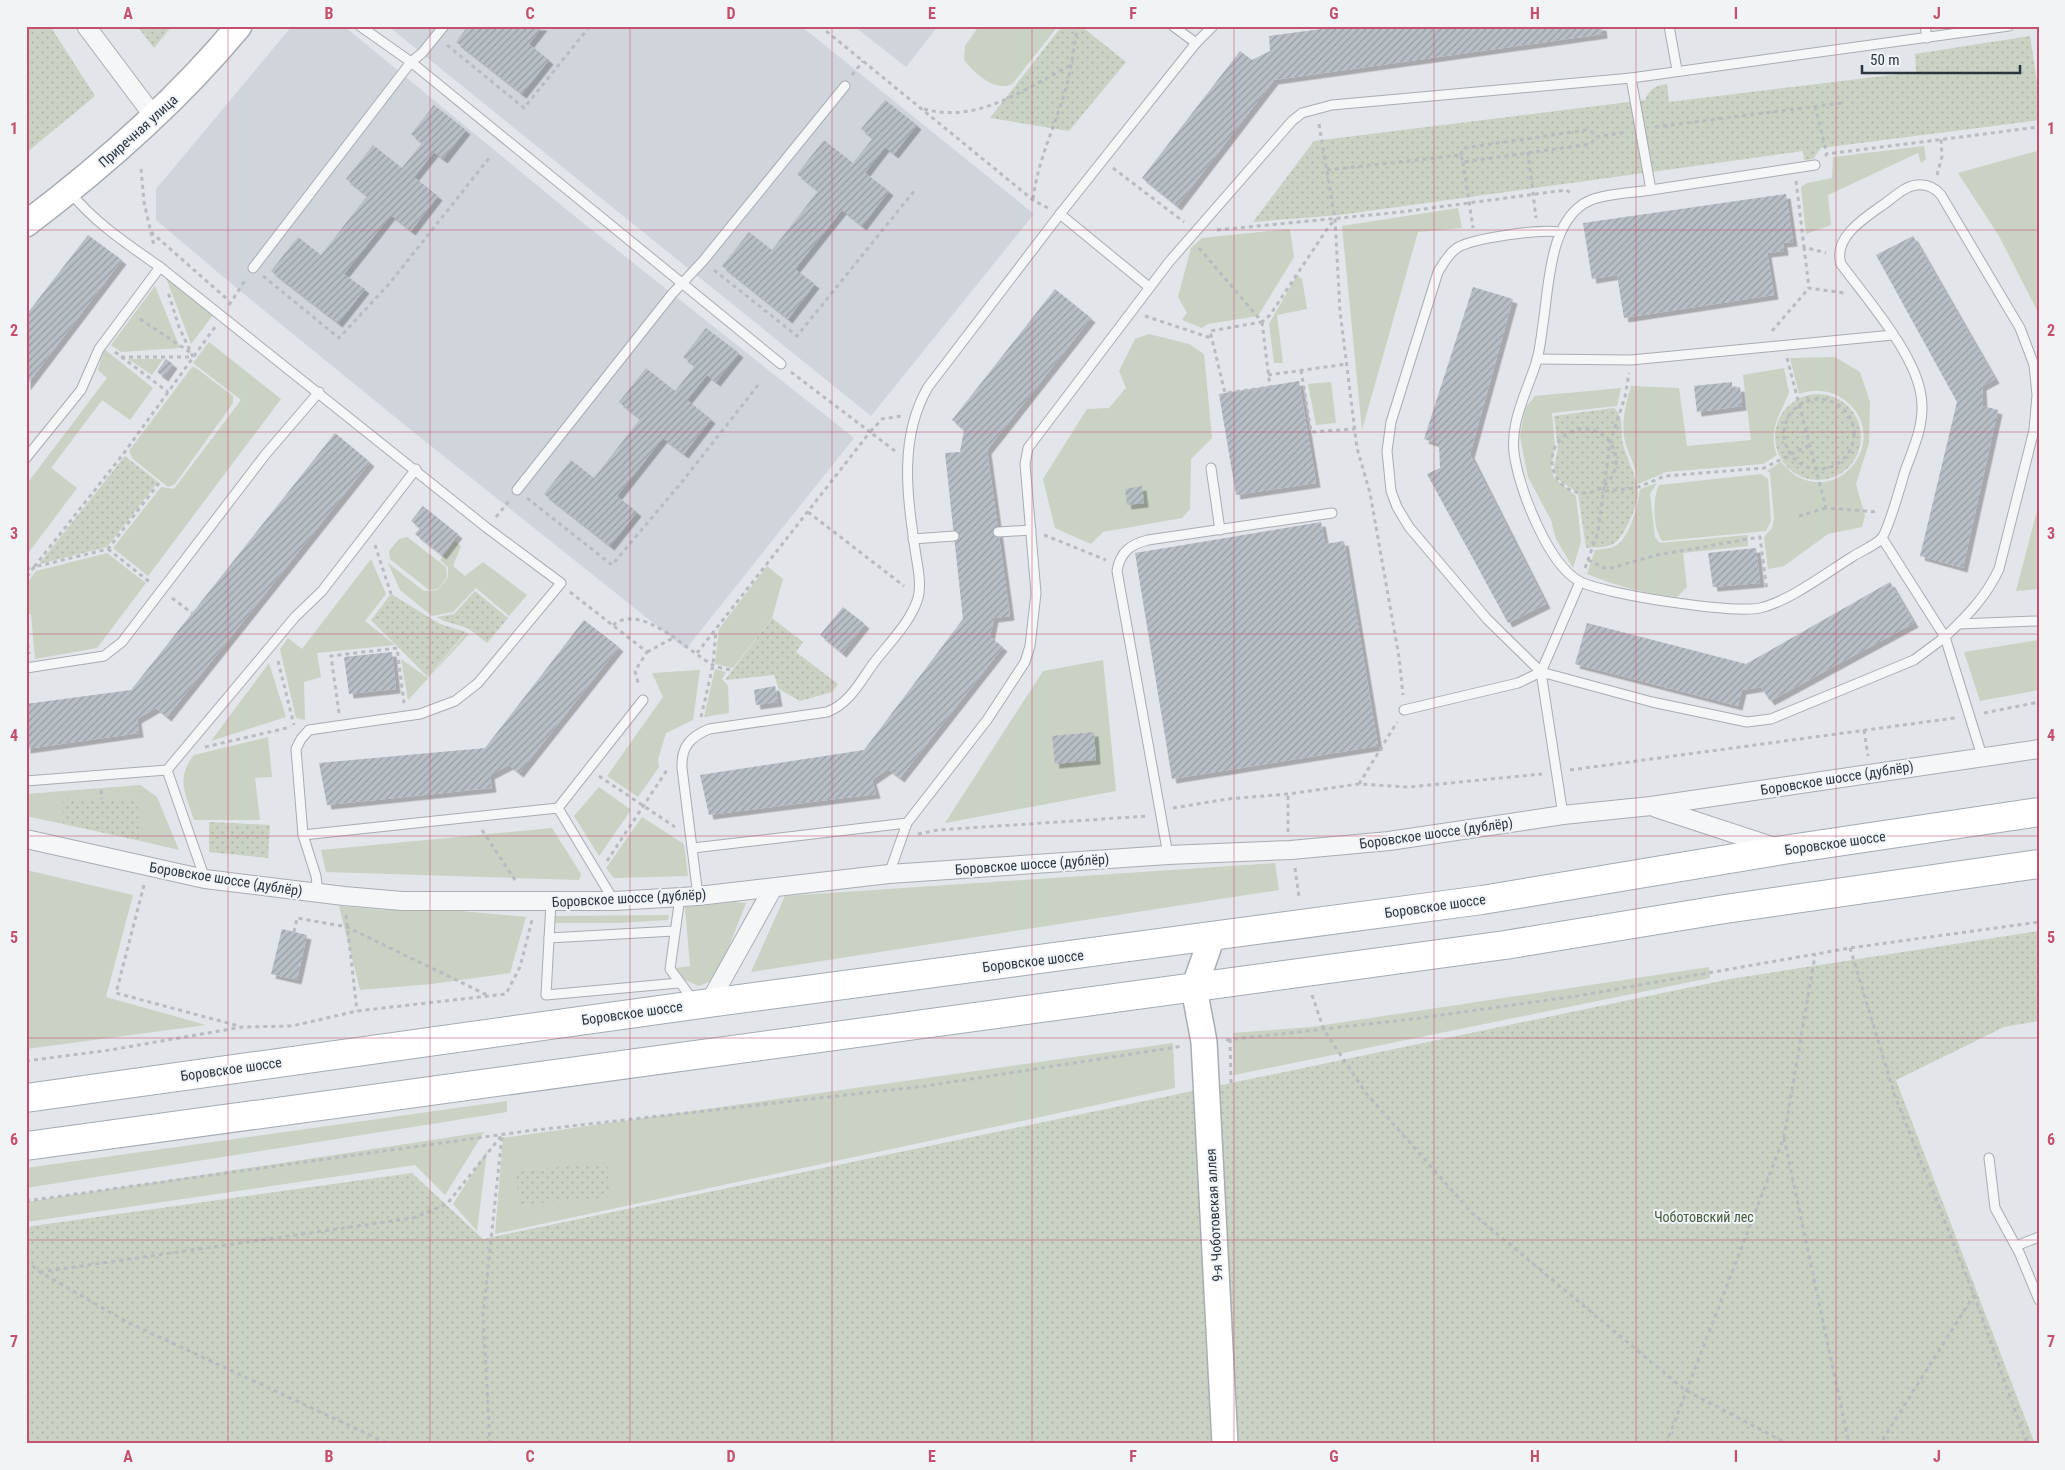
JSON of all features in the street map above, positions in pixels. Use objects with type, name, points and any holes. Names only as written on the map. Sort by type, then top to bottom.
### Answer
[{"type":"main road","name":"Боровское шоссе","points":[[26,1098],[703,1004],[1212,938],[1482,900],[1783,850],[2039,812]]},
{"type":"main road","points":[[26,1146],[1505,945],[1725,910],[2039,864]]},
{"type":"street","points":[[86,26],[155,118]]},
{"type":"street","name":"Приречная улица","points":[[26,224],[69,192],[155,118],[190,83],[239,26]]},
{"type":"street","name":"Боровское шоссе (дублёр)","points":[[26,839],[204,879],[344,896],[402,901],[614,901],[698,896],[890,874],[1168,855],[1292,850],[1389,841],[1563,815],[1651,806],[2039,749]]},
{"type":"street","points":[[1651,806],[1783,850]]},
{"type":"street","points":[[703,1004],[773,888]]},
{"type":"street","points":[[1194,988],[1212,938]]},
{"type":"street","name":"9-я Чоботовская аллея","points":[[1194,988],[1204,1042],[1225,1444]]},
{"type":"lane","points":[[360,26],[411,62],[781,364]]},
{"type":"lane","points":[[253,268],[411,62],[422,54],[444,26]]},
{"type":"lane","points":[[1173,26],[1196,43]]},
{"type":"lane","points":[[698,896],[682,758],[688,743],[697,734],[709,730],[827,712],[837,708],[846,701],[914,609],[920,586],[913,539],[907,461],[915,416],[928,387],[1060,214],[1196,43],[1213,26]]},
{"type":"lane","points":[[1669,26],[1677,70]]},
{"type":"lane","points":[[1925,26],[1926,38]]},
{"type":"lane","points":[[890,874],[900,838],[907,823],[987,720],[1025,662],[1030,646],[1036,593],[1025,464],[1028,448],[1149,287],[1292,120],[1302,113],[1317,108],[1631,78],[1677,70],[2010,26]]},
{"type":"lane","points":[[1631,78],[1651,190]]},
{"type":"lane","points":[[517,490],[682,284],[703,261],[845,86]]},
{"type":"lane","points":[[1559,232],[1528,232],[1466,244],[1449,255],[1438,272],[1391,422],[1387,451],[1391,491],[1397,507],[1410,527],[1487,619],[1541,672],[1652,702],[1748,722],[1771,720],[1914,660],[1945,637],[1991,586],[2004,555],[2034,430],[2037,395],[2034,365],[2020,328],[1942,195],[1932,186],[1915,185],[1905,189],[1859,222],[1842,244],[1839,257],[1841,264],[1893,335],[1920,386],[1923,402],[1922,424],[1882,538],[1785,598],[1761,608],[1730,609],[1623,593],[1580,582],[1556,557],[1539,530],[1523,490],[1514,458],[1514,425],[1537,359],[1559,232],[1574,211],[1592,200],[1815,165]]},
{"type":"lane","points":[[69,192],[86,212],[102,226],[160,267],[487,528],[561,583],[472,688],[455,701],[438,709],[406,716],[340,724],[309,730],[300,739],[296,749],[302,835],[316,876],[318,893]]},
{"type":"lane","points":[[1060,214],[1149,287]]},
{"type":"lane","points":[[26,458],[81,390],[103,342],[160,267]]},
{"type":"lane","points":[[1537,359],[1631,360],[1893,335]]},
{"type":"lane","points":[[28,667],[104,656],[122,642],[265,455],[319,392]]},
{"type":"lane","points":[[1211,468],[1220,530]]},
{"type":"lane","points":[[26,781],[166,770],[273,643],[322,591],[416,470]]},
{"type":"lane","points":[[1168,855],[1119,580],[1118,564],[1127,549],[1134,543],[1332,513]]},
{"type":"lane","points":[[998,532],[1031,530]]},
{"type":"lane","points":[[913,539],[954,536]]},
{"type":"lane","points":[[1882,538],[1945,637],[1982,756]]},
{"type":"lane","points":[[1563,815],[1541,672],[1580,582]]},
{"type":"lane","points":[[1958,624],[2037,621]]},
{"type":"lane","points":[[1404,710],[1518,683],[1541,672]]},
{"type":"lane","points":[[302,835],[558,808],[643,700]]},
{"type":"lane","points":[[166,770],[204,879]]},
{"type":"lane","points":[[558,808],[614,901]]},
{"type":"lane","points":[[692,848],[907,823]]},
{"type":"lane","points":[[680,897],[670,969],[680,983],[703,1004]]},
{"type":"lane","points":[[539,902],[549,938],[546,996],[680,983]]},
{"type":"lane","points":[[549,938],[674,931]]},
{"type":"lane","points":[[1989,1158],[1995,1208],[2016,1246],[2039,1300]]},
{"type":"lane","points":[[2016,1246],[2039,1237]]},
{"type":"path","points":[[436,36],[524,108],[590,26]]},
{"type":"path","points":[[820,26],[1033,200],[1036,176],[1067,84],[1078,26]]},
{"type":"path","points":[[921,108],[946,114],[975,111],[1000,103],[1071,65]]},
{"type":"path","points":[[1463,162],[1591,144],[1596,137],[1640,129],[1842,103]]},
{"type":"path","points":[[1815,106],[1827,154]]},
{"type":"path","points":[[1317,108],[1335,219],[1340,311],[1356,448],[1370,493],[1399,657],[1404,710],[1359,784]]},
{"type":"path","points":[[1815,165],[1827,154],[2039,127]]},
{"type":"path","points":[[1473,224],[1461,155],[1464,148],[1586,130],[1592,132],[1596,137]]},
{"type":"path","points":[[1932,186],[1940,169],[1941,140]]},
{"type":"path","points":[[1528,152],[1536,218]]},
{"type":"path","points":[[1327,170],[1461,155]]},
{"type":"path","points":[[26,578],[165,399],[192,355],[222,318],[253,268],[339,338],[389,284],[490,157]]},
{"type":"path","points":[[1102,161],[1150,194],[1193,235],[1262,322],[1270,386],[1225,393],[1210,331],[1262,322],[1270,315],[1335,219]]},
{"type":"path","points":[[1758,348],[1809,288],[1795,168]]},
{"type":"path","points":[[141,169],[151,232],[160,267],[179,327],[192,355]]},
{"type":"path","points":[[703,261],[797,336],[915,190]]},
{"type":"path","points":[[1193,235],[1401,212],[1470,201],[1566,190],[1583,205]]},
{"type":"path","points":[[151,232],[231,302]]},
{"type":"path","points":[[1804,247],[1839,257]]},
{"type":"path","points":[[1809,288],[1865,296]]},
{"type":"path","points":[[127,311],[192,355]]},
{"type":"path","points":[[1130,311],[1211,338]]},
{"type":"path","points":[[103,342],[168,392]]},
{"type":"path","points":[[1784,345],[1826,508]]},
{"type":"path","points":[[121,357],[192,355]]},
{"type":"path","points":[[1580,582],[1598,532],[1605,491],[1610,442],[1625,397],[1631,360]]},
{"type":"path","points":[[781,364],[907,461]]},
{"type":"path","points":[[1268,375],[1347,364]]},
{"type":"path","points":[[1301,370],[1311,432],[1354,430]]},
{"type":"path","points":[[487,528],[517,490],[612,565],[681,483],[759,384]]},
{"type":"path","points":[[1814,400],[1824,400],[1836,404],[1848,414],[1853,426],[1854,440],[1849,453],[1828,468],[1816,470],[1807,466],[1790,454],[1786,447],[1784,425],[1790,413],[1799,405],[1814,400]]},
{"type":"path","points":[[698,653],[882,418],[888,416],[915,416]]},
{"type":"path","points":[[1586,429],[1599,433],[1610,442],[1616,457],[1615,470],[1606,483],[1599,489],[1591,492],[1578,493],[1558,479],[1552,460],[1557,442],[1575,430],[1586,429]]},
{"type":"path","points":[[1605,491],[1636,488],[1665,476],[1764,468],[1810,445]]},
{"type":"path","points":[[26,569],[108,549],[159,484]]},
{"type":"path","points":[[1799,516],[1826,508],[1891,513]]},
{"type":"path","points":[[808,512],[918,597]]},
{"type":"path","points":[[370,530],[391,594]]},
{"type":"path","points":[[1031,530],[1118,564]]},
{"type":"path","points":[[1588,560],[1608,570],[1657,555],[1760,537],[1769,604]]},
{"type":"path","points":[[108,549],[192,613]]},
{"type":"path","points":[[561,583],[572,595],[647,652]]},
{"type":"path","points":[[613,626],[627,618],[637,618],[674,637],[713,665],[732,670]]},
{"type":"path","points":[[26,628],[28,667]]},
{"type":"path","points":[[697,734],[713,665],[716,628]]},
{"type":"path","points":[[643,700],[635,671],[647,652],[674,637]]},
{"type":"path","points":[[273,643],[294,727],[296,749]]},
{"type":"path","points":[[340,724],[331,656],[397,648],[406,716]]},
{"type":"path","points":[[900,838],[938,830],[1119,819],[1227,799],[1288,794],[1359,784],[1409,787],[1555,772],[1968,716],[2039,702]]},
{"type":"path","points":[[189,744],[205,748],[294,727]]},
{"type":"path","points":[[1864,730],[1868,760]]},
{"type":"path","points":[[598,874],[669,768],[682,758]]},
{"type":"path","points":[[588,769],[691,838]]},
{"type":"path","points":[[1288,794],[1288,837]]},
{"type":"path","points":[[26,1061],[110,1050],[242,1027],[292,1026],[357,1011],[506,994],[515,978],[539,902],[473,817]]},
{"type":"path","points":[[1294,863],[1299,897]]},
{"type":"path","points":[[149,868],[116,993],[242,1027]]},
{"type":"path","points":[[344,896],[357,1011]]},
{"type":"path","points":[[294,932],[297,918],[347,927],[489,996]]},
{"type":"path","points":[[26,1201],[502,1135],[926,1086],[1204,1042],[1324,1030],[1577,996],[1654,980],[1850,948],[2039,922]]},
{"type":"path","points":[[1850,948],[1894,1096],[1974,1295],[2027,1444]]},
{"type":"path","points":[[1666,1444],[1685,1390],[1784,1138],[1815,955]]},
{"type":"path","points":[[1315,1000],[1315,1006],[1324,1030],[1366,1093],[1472,1213],[1685,1390],[1788,1444]]},
{"type":"path","points":[[40,1272],[412,1218],[447,1204],[502,1135]]},
{"type":"path","points":[[490,1444],[483,1315],[502,1135]]},
{"type":"path","points":[[1784,1138],[1849,1444]]},
{"type":"path","points":[[26,1261],[40,1272],[127,1322],[389,1444]]},
{"type":"path","points":[[1880,1444],[1974,1295]]},
{"type":"shaded area","points":[[292,26],[344,26],[578,219],[854,438],[686,649],[411,430],[156,220],[156,189]]},
{"type":"shaded area","points":[[388,26],[801,26],[1034,214],[871,416]]},
{"type":"shaded area","points":[[854,26],[938,26],[906,67]]},
{"type":"green space","points":[[26,26],[50,26],[95,96],[26,153]]},
{"type":"green space","points":[[137,26],[172,26],[154,48]]},
{"type":"green space","points":[[979,26],[1058,26],[1013,83],[1007,86],[1000,86],[980,76],[964,60],[965,46]]},
{"type":"green space","points":[[1062,26],[1081,26],[1126,62],[1069,131],[990,118]]},
{"type":"green space","points":[[2030,36],[2039,95],[2039,120],[1821,148],[1813,159],[1804,160],[1803,151],[1339,215],[1253,222],[1314,141],[1645,100],[1653,89],[1667,84],[1669,102],[1916,72],[1915,54]]},
{"type":"green space","points":[[1924,146],[1926,159],[1921,163],[1918,153],[1828,195],[1831,225],[1806,234],[1801,187],[1807,183],[1832,178],[1833,157]]},
{"type":"green space","points":[[2037,151],[2039,164],[2039,314],[1999,236],[1958,173]]},
{"type":"green space","points":[[1458,208],[1462,228],[1418,232],[1362,430],[1342,226]]},
{"type":"green space","points":[[1290,229],[1294,257],[1258,316],[1208,324],[1202,328],[1182,320],[1187,313],[1178,297],[1191,248],[1202,238]]},
{"type":"green space","points":[[165,275],[213,315],[191,344]]},
{"type":"green space","points":[[1297,275],[1302,279],[1307,309],[1277,315],[1283,363],[1274,363],[1269,324]]},
{"type":"green space","points":[[155,286],[180,348],[121,352],[111,345]]},
{"type":"green space","points":[[1149,334],[1189,344],[1204,354],[1212,438],[1191,459],[1190,509],[1182,518],[1103,532],[1091,544],[1055,528],[1043,479],[1087,409],[1109,408],[1126,388],[1119,371],[1135,339]]},
{"type":"green space","points":[[209,342],[281,399],[148,576],[113,548],[161,487],[174,489],[241,400],[193,363]]},
{"type":"green space","points":[[104,349],[153,388],[130,420],[102,400],[51,468],[77,488],[26,556],[26,485],[107,378],[98,370]]},
{"type":"green space","points":[[1835,357],[1860,372],[1870,402],[1869,443],[1856,484],[1865,516],[1862,527],[1828,534],[1784,566],[1768,569],[1764,537],[1772,528],[1774,518],[1770,473],[1767,471],[1781,462],[1798,477],[1816,482],[1832,480],[1846,473],[1856,461],[1862,447],[1863,431],[1858,415],[1846,401],[1835,394],[1824,391],[1799,394],[1790,358]]},
{"type":"green space","points":[[128,359],[163,359],[152,375]]},
{"type":"green space","points":[[192,367],[233,396],[233,403],[175,484],[168,487],[133,459],[129,451]]},
{"type":"green space","points":[[1784,368],[1789,392],[1774,430],[1774,446],[1777,455],[1763,464],[1666,472],[1636,485],[1634,466],[1624,436],[1625,411],[1631,386],[1679,388],[1687,446],[1751,440],[1743,375]]},
{"type":"green space","points":[[1331,382],[1336,423],[1316,425],[1308,384]]},
{"type":"green space","points":[[1621,388],[1617,406],[1552,413],[1555,447],[1551,467],[1554,478],[1576,496],[1581,541],[1573,568],[1556,539],[1551,520],[1528,477],[1520,437],[1525,408],[1535,396]]},
{"type":"green space","points":[[1818,394],[1834,397],[1842,401],[1854,413],[1858,421],[1861,437],[1858,453],[1854,461],[1842,473],[1834,477],[1818,480],[1802,477],[1794,473],[1782,461],[1778,453],[1775,437],[1778,421],[1782,413],[1794,401],[1802,397]]},
{"type":"green space","points":[[1614,408],[1620,416],[1623,444],[1636,480],[1638,493],[1636,505],[1630,521],[1617,541],[1607,546],[1586,548],[1578,493],[1556,478],[1554,467],[1558,448],[1554,416]]},
{"type":"green space","points":[[125,456],[158,482],[107,547],[39,564]]},
{"type":"green space","points":[[1761,474],[1768,479],[1771,521],[1766,531],[1662,541],[1655,521],[1654,505],[1659,485]]},
{"type":"green space","points":[[1657,483],[1650,494],[1655,537],[1660,543],[1748,535],[1748,546],[1683,553],[1687,587],[1677,597],[1631,589],[1587,574],[1595,550],[1613,547],[1625,536],[1635,512],[1640,489]]},
{"type":"green space","points":[[2039,503],[2039,589],[2016,591]]},
{"type":"green space","points":[[407,537],[446,567],[447,577],[438,589],[429,590],[390,559],[389,551],[399,539]]},
{"type":"green space","points":[[455,541],[461,546],[453,566],[465,576],[483,562],[527,595],[509,616],[476,588],[453,612],[432,616],[400,590],[388,563],[424,591],[438,590],[448,577],[448,567],[440,560]]},
{"type":"green space","points":[[107,553],[146,583],[97,648],[35,659],[31,614],[26,614],[26,584],[36,571]]},
{"type":"green space","points":[[371,559],[386,594],[365,621],[395,645],[317,653],[321,677],[304,682],[305,720],[296,718],[280,649],[288,638],[302,649]]},
{"type":"green space","points":[[767,566],[783,579],[772,618],[733,668],[715,664],[719,629]]},
{"type":"green space","points":[[475,591],[508,618],[487,643],[468,628],[437,617],[454,614]]},
{"type":"green space","points":[[391,594],[440,624],[466,632],[428,677],[371,620]]},
{"type":"green space","points":[[772,618],[803,642],[796,652],[838,684],[832,692],[800,701],[779,689],[774,675],[725,680]]},
{"type":"green space","points":[[467,632],[469,634],[408,700],[401,659],[428,678]]},
{"type":"green space","points":[[2039,640],[2039,690],[1980,701],[1964,652]]},
{"type":"green space","points":[[1103,660],[1116,791],[945,823],[1043,671]]},
{"type":"green space","points":[[269,663],[286,717],[211,741]]},
{"type":"green space","points":[[715,669],[726,672],[722,679],[728,686],[729,713],[704,717]]},
{"type":"green space","points":[[700,670],[693,720],[666,733],[658,759],[659,767],[638,797],[607,776],[663,697],[652,673]]},
{"type":"green space","points":[[268,737],[272,777],[255,778],[260,820],[194,820],[185,795],[184,780],[188,764],[194,755]]},
{"type":"green space","points":[[140,785],[157,797],[179,850],[141,841],[136,799],[63,798],[63,824],[26,816],[26,794]]},
{"type":"green space","points":[[599,787],[631,810],[599,856],[574,816]]},
{"type":"green space","points":[[63,798],[137,799],[141,841],[63,824]]},
{"type":"green space","points":[[642,817],[684,844],[688,876],[614,878],[606,868]]},
{"type":"green space","points":[[209,822],[270,825],[268,858],[209,852]]},
{"type":"green space","points":[[552,828],[581,874],[579,880],[326,872],[321,850]]},
{"type":"green space","points":[[1275,863],[1279,890],[751,972],[785,896]]},
{"type":"green space","points":[[26,870],[133,895],[106,997],[206,1025],[26,1049]]},
{"type":"green space","points":[[735,902],[746,903],[719,972],[711,981],[699,986],[685,980],[675,968],[690,966],[685,907]]},
{"type":"green space","points":[[339,906],[385,910],[439,909],[526,917],[510,973],[432,984],[360,990]]},
{"type":"green space","points":[[669,915],[668,920],[617,923],[551,923],[553,916]]},
{"type":"green space","name":"Чоботовский лес","points":[[2039,931],[2039,1021],[2004,1027],[1896,1080],[2035,1444],[26,1444],[26,1227],[412,1173],[483,1239],[1730,979]]},
{"type":"green space","points":[[1709,967],[1710,978],[1234,1075],[1233,1033],[1311,1027]]},
{"type":"green space","points":[[1173,1043],[1175,1088],[495,1234],[503,1138]]},
{"type":"green space","points":[[507,1101],[507,1112],[26,1188],[26,1168]]},
{"type":"green space","points":[[484,1132],[445,1195],[415,1165],[26,1222],[26,1202]]},
{"type":"green space","points":[[487,1151],[477,1231],[453,1204]]},
{"type":"green space","points":[[607,1163],[610,1197],[519,1205],[516,1171]]},
{"type":"building","points":[[468,26],[543,26],[529,44],[549,60],[522,94],[456,42]]},
{"type":"building","points":[[1343,26],[1602,26],[1603,34],[1274,80],[1177,206],[1142,178],[1240,51],[1252,60],[1270,51],[1269,36]]},
{"type":"building","points":[[885,100],[917,125],[894,154],[885,147],[865,173],[889,191],[862,226],[842,210],[795,269],[815,284],[788,319],[722,266],[749,232],[772,250],[818,191],[797,174],[824,140],[853,163],[873,138],[861,129]]},
{"type":"building","points":[[434,105],[466,130],[443,159],[434,152],[414,177],[438,196],[411,231],[391,215],[344,274],[365,289],[338,323],[271,271],[298,237],[321,255],[367,196],[346,179],[373,145],[402,168],[422,143],[411,134]]},
{"type":"building","points":[[1786,194],[1793,242],[1783,243],[1784,251],[1767,253],[1774,295],[1624,318],[1617,275],[1592,279],[1583,223]]},
{"type":"building","points":[[88,235],[122,260],[26,386],[26,315]]},
{"type":"building","points":[[1913,236],[1995,379],[1982,386],[1983,406],[1998,410],[1963,568],[1920,556],[1957,402],[1876,255]]},
{"type":"building","points":[[1473,287],[1513,299],[1470,454],[1546,604],[1508,623],[1427,474],[1440,468],[1439,444],[1424,439]]},
{"type":"building","points":[[1055,289],[1091,318],[987,450],[1010,616],[994,618],[990,637],[1003,647],[900,778],[888,769],[872,780],[876,794],[709,815],[700,775],[864,750],[963,619],[945,453],[960,452],[964,430],[952,420]]},
{"type":"building","points":[[706,328],[739,353],[716,382],[707,375],[687,400],[711,419],[684,454],[663,438],[617,496],[637,512],[610,546],[544,494],[571,460],[594,478],[640,419],[619,402],[646,368],[675,391],[695,366],[683,357]]},
{"type":"building","points":[[166,359],[173,364],[164,377],[157,372]]},
{"type":"building","points":[[1299,381],[1316,483],[1236,495],[1219,394]]},
{"type":"building","points":[[1732,382],[1732,388],[1740,387],[1742,406],[1697,412],[1694,386]]},
{"type":"building","points":[[335,433],[370,462],[167,717],[156,708],[137,719],[139,733],[26,749],[26,704],[131,690]]},
{"type":"building","points":[[1142,486],[1144,503],[1127,505],[1125,489]]},
{"type":"building","points":[[423,506],[458,534],[442,555],[415,534],[420,528],[411,521]]},
{"type":"building","points":[[1321,522],[1325,544],[1344,541],[1378,746],[1172,779],[1135,553]]},
{"type":"building","points":[[1756,548],[1760,583],[1713,587],[1708,553]]},
{"type":"building","points":[[1890,582],[1914,623],[1770,701],[1761,687],[1742,690],[1738,706],[1575,664],[1587,623],[1746,664]]},
{"type":"building","points":[[843,607],[865,624],[842,653],[820,635]]},
{"type":"building","points":[[584,620],[619,647],[519,773],[509,765],[490,775],[492,788],[327,805],[319,763],[485,748]]},
{"type":"building","points":[[392,652],[396,689],[349,694],[344,657]]},
{"type":"building","points":[[775,686],[778,702],[756,705],[754,690]]},
{"type":"building","points":[[1094,732],[1096,760],[1055,764],[1052,736]]},
{"type":"building","points":[[282,929],[307,935],[297,980],[271,974]]}]
